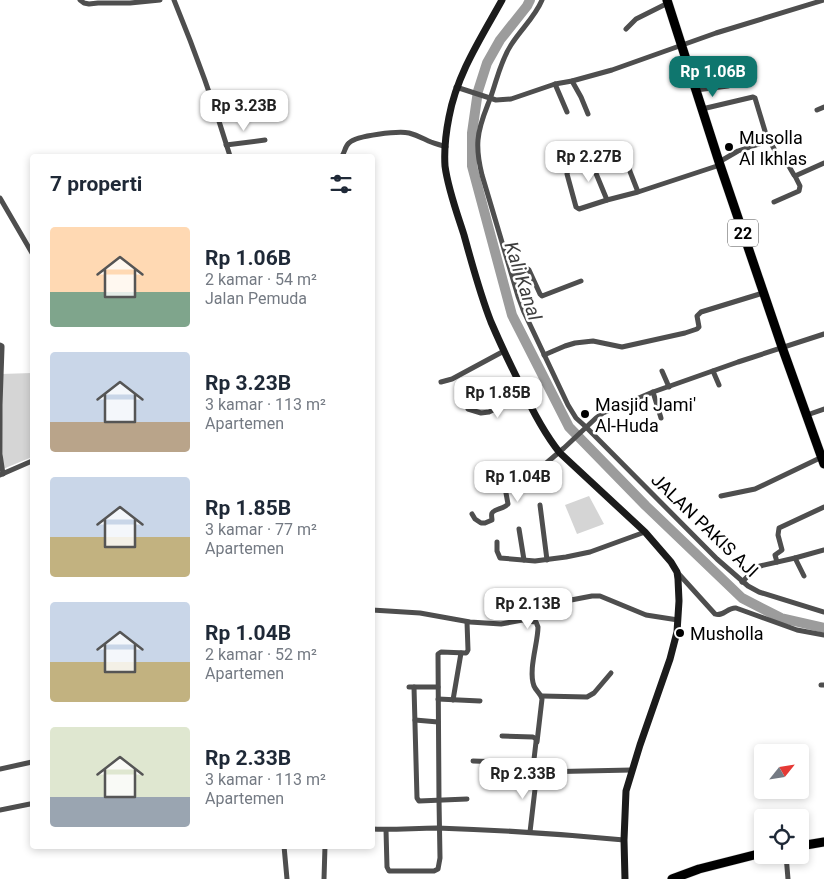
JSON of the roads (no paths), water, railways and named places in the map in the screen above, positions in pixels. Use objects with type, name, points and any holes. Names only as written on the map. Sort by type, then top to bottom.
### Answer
[{"type":"highway","name":"22","points":[[668,2],[719,164],[823,460]]},
{"type":"highway","points":[[809,844],[824,842]]},
{"type":"highway","points":[[672,879],[699,869],[754,855]]},
{"type":"main road","points":[[502,0],[469,58],[449,118],[446,147],[445,166],[483,299],[504,351],[546,435],[646,532],[677,572],[679,601],[677,632],[670,659],[626,791],[624,840],[626,878]]},
{"type":"street","points":[[80,0],[89,4],[160,0]]},
{"type":"street","points":[[174,0],[192,44],[229,154]]},
{"type":"street","name":"JALAN PAKIS AJI","points":[[542,0],[536,13],[503,59],[480,128],[478,140],[478,158],[524,312],[572,412],[585,428],[742,582],[759,592],[824,612]]},
{"type":"street","points":[[459,88],[490,99],[511,99],[555,84],[612,70],[716,33],[824,0]]},
{"type":"street","points":[[626,29],[636,20],[668,2]]},
{"type":"street","points":[[572,81],[581,96],[588,114]]},
{"type":"street","points":[[555,84],[567,112]]},
{"type":"street","points":[[696,90],[728,86]]},
{"type":"street","points":[[702,109],[755,98],[768,141],[771,143],[782,164],[787,163],[800,186],[799,191],[774,202]]},
{"type":"street","points":[[817,110],[824,107]]},
{"type":"street","points":[[343,154],[350,141],[370,135],[396,132],[411,133],[446,147]]},
{"type":"street","points":[[226,145],[265,140]]},
{"type":"street","points":[[638,192],[622,151],[619,148],[572,165],[567,170],[576,207],[579,209],[638,192],[719,164],[738,151],[768,141]]},
{"type":"street","points":[[590,159],[607,200]]},
{"type":"street","points":[[796,176],[824,163]]},
{"type":"street","points":[[0,198],[30,250]]},
{"type":"street","points":[[513,276],[529,270],[540,294],[543,296],[581,281]]},
{"type":"street","points":[[544,355],[575,343],[593,341],[622,347],[691,331],[699,327],[697,316],[701,312],[764,293]]},
{"type":"street","points":[[472,514],[474,519],[480,523],[492,520],[493,511],[506,507],[508,504],[504,482],[507,476],[533,471],[562,450],[596,418],[609,410],[653,392],[824,334]]},
{"type":"street","points":[[0,345],[2,347],[0,405],[2,475],[30,462]]},
{"type":"street","points":[[441,382],[452,379],[504,351]]},
{"type":"street","points":[[662,371],[669,387]]},
{"type":"street","points":[[713,371],[719,385]]},
{"type":"street","points":[[653,392],[661,418]]},
{"type":"street","points":[[468,409],[481,413],[488,412],[525,396]]},
{"type":"street","points":[[806,415],[824,409]]},
{"type":"street","points":[[721,496],[755,489],[823,460]]},
{"type":"street","points":[[540,505],[547,560]]},
{"type":"street","points":[[777,562],[775,555],[782,550],[778,528],[824,507]]},
{"type":"street","points":[[519,530],[524,560]]},
{"type":"street","points":[[497,542],[497,552],[500,558],[535,561],[590,552],[646,532]]},
{"type":"street","points":[[742,582],[760,566],[824,550]]},
{"type":"street","points":[[795,558],[804,576]]},
{"type":"street","points":[[677,572],[714,614],[717,615],[730,608],[736,608],[797,630],[824,635]]},
{"type":"street","points":[[522,621],[558,604],[596,595],[646,615],[678,620]]},
{"type":"street","points":[[375,610],[420,613],[484,624],[522,621],[536,622],[538,626],[533,676],[534,686],[542,696],[542,699],[534,763],[534,769],[537,772],[530,832]]},
{"type":"street","points":[[386,830],[388,869],[392,872],[434,871],[438,869],[440,858],[438,654],[442,652],[467,653],[467,622]]},
{"type":"street","points":[[453,700],[461,653]]},
{"type":"street","points":[[542,696],[587,697],[611,673]]},
{"type":"street","points":[[438,687],[412,687],[415,720],[417,798],[420,800],[467,799]]},
{"type":"street","points":[[438,699],[480,701]]},
{"type":"street","points":[[415,720],[438,722]]},
{"type":"street","points":[[502,736],[533,737],[536,739],[536,742]]},
{"type":"street","points":[[473,761],[534,763]]},
{"type":"street","points":[[0,769],[30,762]]},
{"type":"street","points":[[537,772],[632,770]]},
{"type":"street","points":[[0,810],[30,804]]},
{"type":"street","points":[[375,829],[439,828],[530,832],[624,840]]},
{"type":"street","points":[[284,849],[287,879]]},
{"type":"street","points":[[324,879],[325,849]]},
{"type":"street","points":[[787,864],[788,879]]},
{"type":"waterway","name":"Kali Kanal","points":[[530,0],[500,40],[487,63],[478,91],[472,133],[472,166],[512,315],[569,427],[646,506],[742,598],[781,618],[824,628]]},
{"type":"place","name":"Musolla Al Ikhlas","points":[[729,147]]},
{"type":"place","name":"Masjid Jami' Al-Huda","points":[[585,414]]},
{"type":"place","name":"Musholla","points":[[680,633]]}]
